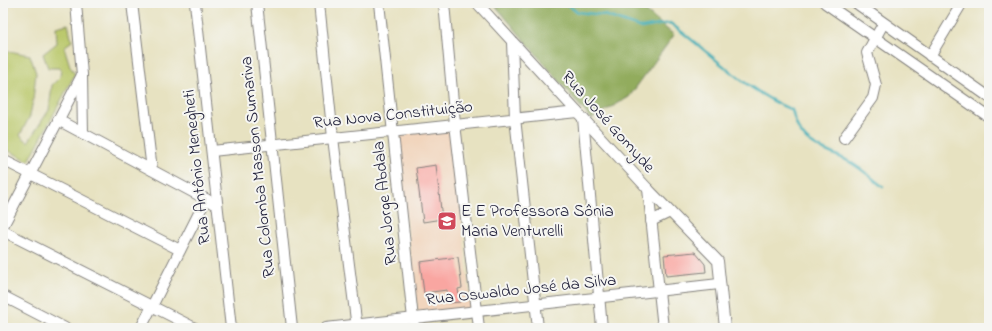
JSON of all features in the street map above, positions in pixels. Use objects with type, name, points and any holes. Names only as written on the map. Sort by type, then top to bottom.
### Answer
[{"type":"street","points":[[76,3],[82,75],[83,134]]},
{"type":"street","points":[[132,3],[152,170]]},
{"type":"street","name":"Rua Antônio Menegheti","points":[[195,3],[232,328]]},
{"type":"street","name":"Rua Colomba Masson Sumariva","points":[[257,3],[271,145],[292,328]]},
{"type":"street","points":[[319,3],[333,138],[356,326]]},
{"type":"street","name":"Rua Jorge Abdala","points":[[379,3],[414,323]]},
{"type":"street","points":[[444,3],[455,124],[479,328]]},
{"type":"street","name":"Rua José Gomyde","points":[[477,3],[648,189],[718,261],[719,284]]},
{"type":"street","points":[[825,3],[989,117]]},
{"type":"street","points":[[856,3],[883,24],[989,97]]},
{"type":"street","points":[[930,56],[962,3]]},
{"type":"street","points":[[844,138],[873,98],[876,85],[867,53],[883,24]]},
{"type":"street","points":[[512,42],[514,118],[538,328]]},
{"type":"street","points":[[3,226],[82,75]]},
{"type":"street","points":[[580,115],[585,146],[602,328]]},
{"type":"street","name":"Rua Nova Constituição","points":[[212,151],[514,118],[580,115]]},
{"type":"street","points":[[58,120],[217,205]]},
{"type":"street","points":[[585,146],[600,136]]},
{"type":"street","points":[[3,160],[180,250]]},
{"type":"street","points":[[648,189],[663,328]]},
{"type":"street","points":[[141,328],[206,199]]},
{"type":"street","points":[[651,221],[670,212]]},
{"type":"street","points":[[3,231],[195,328]]},
{"type":"street","points":[[719,284],[725,328]]},
{"type":"street","name":"Rua Oswaldo José da Silva","points":[[326,328],[414,323],[477,311],[719,284]]},
{"type":"street","points":[[3,296],[65,328]]},
{"type":"shaded area","name":"E E Professora Sônia Maria Venturelli","points":[[452,127],[471,309],[418,315],[396,133]],"holes":[[[436,165],[442,219],[423,222],[417,168]],[[458,257],[462,288],[424,293],[421,262]]]},
{"type":"green space","points":[[493,3],[636,3],[674,35],[629,97],[591,119]]},
{"type":"green space","points":[[68,24],[72,41],[64,47],[70,66],[75,74],[29,161],[3,148],[3,50],[30,55],[36,73],[30,116],[20,135],[28,142],[49,110],[52,85],[60,77],[61,68],[48,68],[43,54],[57,43],[56,27]]},
{"type":"building","points":[[436,165],[442,219],[423,222],[416,168]]},
{"type":"building","points":[[695,252],[705,264],[706,272],[666,276],[664,255]]},
{"type":"building","points":[[458,257],[462,288],[458,289],[460,302],[448,303],[447,290],[424,293],[420,262]]},
{"type":"waterway","points":[[565,3],[577,12],[604,15],[642,28],[670,23],[744,82],[775,102],[792,110],[800,131],[812,144],[853,164],[883,187]]},
{"type":"place","name":"E E Professora Sônia Maria Venturelli","points":[[447,221]]}]
